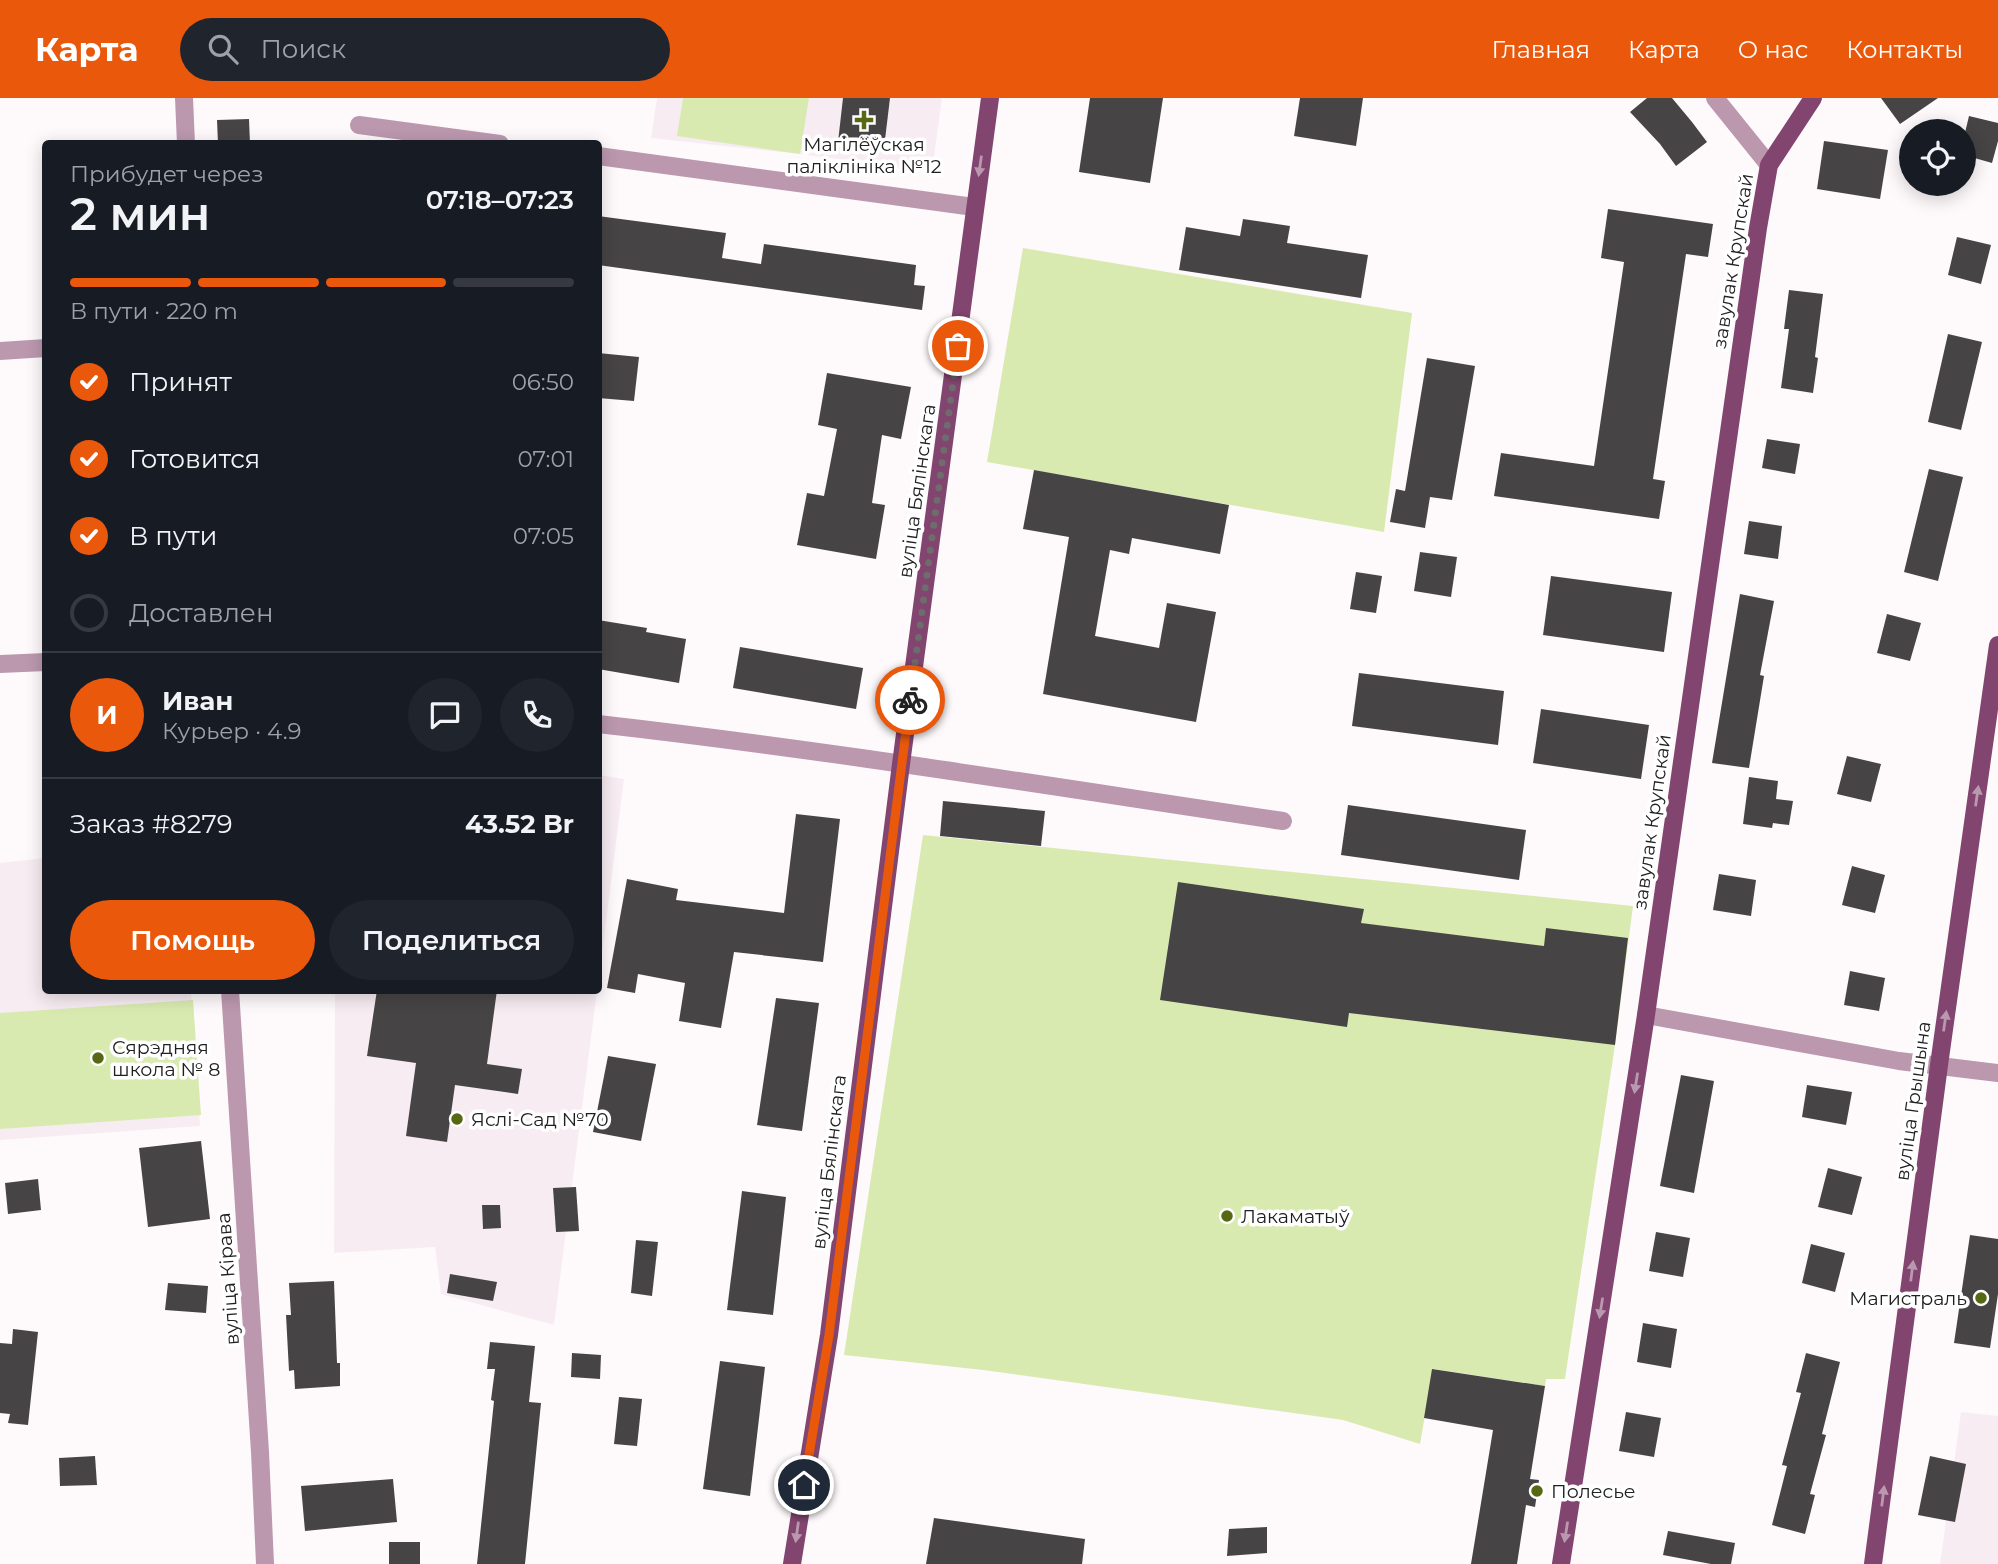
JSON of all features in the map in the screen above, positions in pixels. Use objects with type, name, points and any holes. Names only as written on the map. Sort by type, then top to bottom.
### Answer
[{"type":"main road","name":"вуліца Бялінскага","points":[[792,1564],[829,1335],[901,764],[990,98]]},
{"type":"main road","name":"завулак Крупскай","points":[[1561,1564],[1646,1015],[1769,165],[1814,98]]},
{"type":"main road","name":"вуліца Грышына","points":[[1873,1564],[1939,1065],[1991,741],[1998,645]]},
{"type":"street","points":[[184,98],[186,140]]},
{"type":"street","points":[[1715,98],[1769,165]]},
{"type":"street","points":[[359,125],[470,140]]},
{"type":"street","points":[[602,157],[974,207]]},
{"type":"street","points":[[0,351],[42,348]]},
{"type":"street","points":[[0,664],[42,662]]},
{"type":"street","points":[[602,724],[901,764],[1283,821]]},
{"type":"street","name":"вуліца Кірава","points":[[230,994],[265,1564]]},
{"type":"street","points":[[1646,1015],[1899,1060],[1998,1073]]},
{"type":"shaded area","points":[[657,98],[942,98],[932,172],[651,138]]},
{"type":"shaded area","points":[[602,776],[624,779],[602,953]]},
{"type":"shaded area","name":"Сярэдняя школа № 8","points":[[42,858],[42,994],[191,994],[200,1126],[0,1140],[0,863]]},
{"type":"shaded area","name":"Яслі-Сад №70","points":[[335,994],[597,994],[554,1325],[441,1294],[435,1247],[334,1253]]},
{"type":"shaded area","points":[[1961,1412],[1998,1416],[1998,1564],[1940,1564]]},
{"type":"green space","points":[[683,98],[809,98],[800,154],[677,136]]},
{"type":"green space","points":[[1023,248],[1412,313],[1384,532],[987,462]]},
{"type":"green space","name":"Лакаматыў","points":[[923,835],[1633,906],[1565,1379],[1546,1379],[1545,1386],[1433,1369],[1420,1444],[1343,1420],[983,1370],[844,1355]]},
{"type":"green space","name":"Сярэдняя школа № 8","points":[[193,1000],[201,1115],[0,1129],[0,1013]]},
{"type":"building","name":"Магілёўская паліклініка №12","points":[[843,98],[890,98],[884,148],[838,142]]},
{"type":"building","points":[[1090,98],[1163,98],[1150,183],[1079,172]]},
{"type":"building","points":[[1300,98],[1363,98],[1356,146],[1294,136]]},
{"type":"building","points":[[1647,98],[1672,98],[1707,142],[1676,166],[1630,112]]},
{"type":"building","points":[[1881,98],[1938,98],[1907,119],[1899,119],[1899,123]]},
{"type":"building","points":[[1969,116],[1998,123],[1998,141],[1992,163],[1976,158],[1976,119],[1968,119]]},
{"type":"building","points":[[249,119],[250,140],[218,140],[217,120]]},
{"type":"building","points":[[1824,141],[1888,150],[1880,199],[1817,189]]},
{"type":"building","points":[[1608,209],[1713,224],[1708,257],[1686,254],[1653,479],[1665,481],[1659,519],[1494,496],[1501,453],[1594,466],[1624,262],[1601,258]]},
{"type":"building","points":[[602,217],[726,233],[722,258],[761,264],[764,244],[916,265],[914,285],[925,286],[922,310],[602,266]]},
{"type":"building","points":[[1243,219],[1290,226],[1287,243],[1368,255],[1361,298],[1179,270],[1186,227],[1240,236]]},
{"type":"building","points":[[1957,237],[1991,245],[1981,284],[1948,275]]},
{"type":"building","points":[[1789,290],[1823,294],[1813,393],[1781,388],[1789,329],[1784,329]]},
{"type":"building","points":[[1948,334],[1982,342],[1961,430],[1928,422]]},
{"type":"building","points":[[602,353],[639,357],[634,401],[602,398]]},
{"type":"building","points":[[1427,358],[1475,366],[1452,500],[1430,497],[1425,528],[1390,522],[1396,489],[1405,491]]},
{"type":"building","points":[[827,373],[911,387],[901,439],[882,435],[872,503],[885,505],[876,559],[797,545],[807,493],[824,496],[837,429],[818,425]]},
{"type":"building","points":[[1767,439],[1800,444],[1795,474],[1762,468]]},
{"type":"building","points":[[1929,469],[1963,477],[1938,581],[1904,572]]},
{"type":"building","points":[[1034,470],[1229,505],[1220,554],[1132,538],[1129,554],[1110,550],[1095,636],[1159,648],[1167,603],[1216,612],[1196,722],[1043,694],[1069,537],[1023,529]]},
{"type":"building","points":[[1749,521],[1782,526],[1778,559],[1744,554]]},
{"type":"building","points":[[1420,552],[1457,557],[1451,597],[1414,591]]},
{"type":"building","points":[[1356,572],[1382,576],[1376,613],[1350,609]]},
{"type":"building","points":[[1551,576],[1672,592],[1664,652],[1543,635]]},
{"type":"building","points":[[1740,594],[1774,601],[1760,675],[1764,676],[1749,768],[1712,763]]},
{"type":"building","points":[[1887,614],[1921,623],[1910,661],[1877,653]]},
{"type":"building","points":[[602,621],[647,628],[646,632],[686,639],[679,683],[602,670]]},
{"type":"building","points":[[740,647],[863,668],[856,709],[733,688]]},
{"type":"building","points":[[1359,673],[1504,691],[1498,745],[1352,726]]},
{"type":"building","points":[[1541,709],[1649,725],[1641,779],[1533,763]]},
{"type":"building","points":[[1847,756],[1881,764],[1871,802],[1837,794]]},
{"type":"building","points":[[1749,777],[1778,781],[1776,799],[1793,801],[1789,825],[1773,823],[1772,828],[1743,824]]},
{"type":"building","points":[[943,801],[1045,811],[1041,846],[940,836]]},
{"type":"building","points":[[1348,805],[1526,830],[1519,880],[1341,855]]},
{"type":"building","points":[[796,814],[840,819],[823,962],[734,952],[721,1028],[679,1021],[685,983],[638,974],[635,993],[607,988],[627,879],[678,889],[676,900],[784,913]]},
{"type":"building","points":[[1852,866],[1885,875],[1875,913],[1842,905]]},
{"type":"building","points":[[1719,874],[1756,880],[1751,916],[1713,910]]},
{"type":"building","points":[[1178,882],[1364,909],[1361,923],[1544,946],[1546,928],[1628,938],[1615,1045],[1349,1013],[1347,1027],[1160,1000]]},
{"type":"building","points":[[1850,971],[1885,978],[1879,1011],[1844,1005]]},
{"type":"building","points":[[376,994],[496,994],[487,1064],[522,1069],[518,1094],[455,1085],[447,1142],[406,1136],[416,1063],[367,1056]]},
{"type":"building","points":[[776,998],[819,1003],[802,1131],[757,1125]]},
{"type":"building","points":[[608,1056],[656,1064],[641,1141],[593,1132]]},
{"type":"building","points":[[1681,1075],[1714,1081],[1694,1193],[1660,1186]]},
{"type":"building","points":[[1807,1085],[1852,1092],[1846,1125],[1802,1117]]},
{"type":"building","points":[[201,1141],[210,1219],[148,1227],[139,1148]]},
{"type":"building","points":[[1828,1168],[1862,1177],[1852,1215],[1818,1207]]},
{"type":"building","points":[[38,1179],[41,1210],[8,1214],[5,1183]]},
{"type":"building","points":[[576,1187],[579,1231],[556,1232],[553,1188]]},
{"type":"building","points":[[742,1191],[786,1197],[773,1315],[727,1310]]},
{"type":"building","points":[[482,1205],[500,1205],[501,1228],[483,1229]]},
{"type":"building","points":[[1656,1232],[1690,1238],[1683,1277],[1649,1271]]},
{"type":"building","points":[[1970,1235],[1998,1239],[1998,1294],[1990,1348],[1954,1343]]},
{"type":"building","points":[[636,1240],[658,1242],[652,1296],[631,1293]]},
{"type":"building","points":[[1811,1244],[1845,1253],[1835,1292],[1802,1283]]},
{"type":"building","points":[[450,1274],[497,1282],[493,1301],[447,1293]]},
{"type":"building","points":[[334,1281],[340,1386],[295,1389],[294,1370],[289,1371],[286,1315],[291,1315],[289,1283]]},
{"type":"building","points":[[168,1283],[208,1286],[206,1313],[165,1310]]},
{"type":"building","points":[[1643,1323],[1677,1329],[1671,1368],[1637,1362]]},
{"type":"building","points":[[13,1329],[38,1332],[28,1425],[8,1423],[10,1414],[0,1413],[0,1343],[12,1344]]},
{"type":"building","points":[[490,1342],[535,1346],[529,1402],[541,1403],[525,1564],[477,1564],[494,1401],[491,1400],[495,1369],[487,1369]]},
{"type":"building","points":[[572,1353],[601,1355],[600,1379],[571,1377]]},
{"type":"building","points":[[1806,1353],[1840,1362],[1822,1434],[1826,1435],[1810,1494],[1815,1495],[1805,1534],[1772,1525],[1787,1466],[1782,1465],[1801,1393],[1796,1392]]},
{"type":"building","points":[[720,1361],[765,1367],[750,1496],[703,1489]]},
{"type":"building","points":[[1432,1369],[1545,1386],[1530,1479],[1539,1480],[1535,1507],[1526,1505],[1517,1564],[1471,1564],[1493,1430],[1424,1418]]},
{"type":"building","points":[[619,1397],[642,1399],[637,1446],[614,1444]]},
{"type":"building","points":[[1626,1412],[1661,1418],[1654,1457],[1619,1451]]},
{"type":"building","points":[[95,1456],[97,1485],[60,1486],[59,1458]]},
{"type":"building","points":[[1930,1456],[1966,1464],[1955,1522],[1918,1515]]},
{"type":"building","points":[[393,1479],[397,1522],[305,1531],[301,1486]]},
{"type":"building","points":[[934,1518],[1085,1539],[1082,1564],[926,1564]]},
{"type":"building","points":[[1267,1527],[1267,1553],[1227,1556],[1229,1529]]},
{"type":"building","points":[[1668,1531],[1735,1543],[1731,1564],[1711,1564],[1663,1555]]},
{"type":"building","points":[[389,1542],[420,1542],[420,1564],[389,1564]]},
{"type":"way so far","points":[[910,700],[958,346]]},
{"type":"place","name":"Магілёўская паліклініка №12","points":[[864,120]]},
{"type":"place","name":"Сярэдняя школа № 8","points":[[98,1058]]},
{"type":"place","name":"Яслі-Сад №70","points":[[457,1119]]},
{"type":"place","name":"Лакаматыў","points":[[1227,1216]]},
{"type":"place","name":"Магистраль","points":[[1981,1298]]},
{"type":"place","name":"Полесье","points":[[1537,1491]]},
{"type":"route","points":[[804,1485],[829,1335],[910,700]]}]
